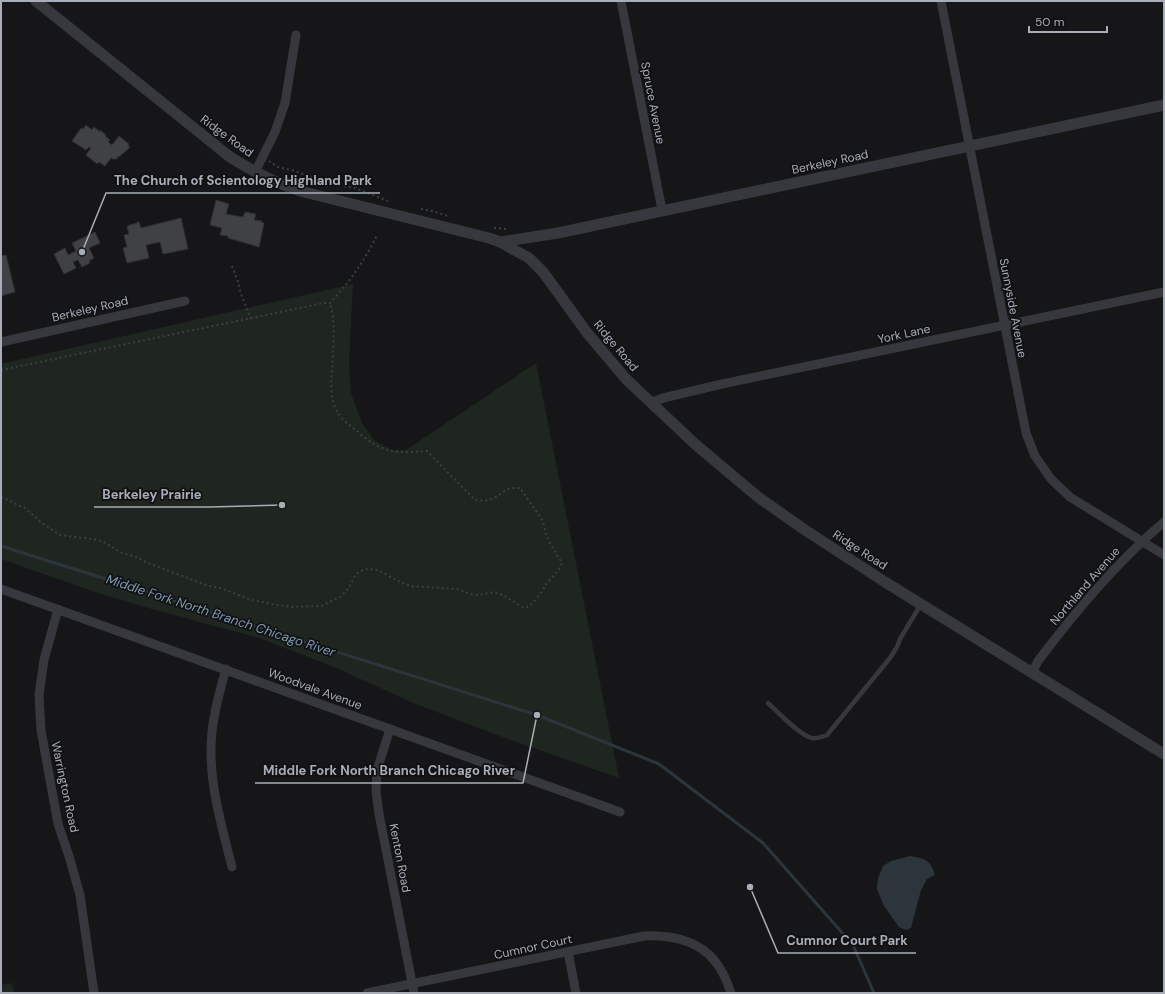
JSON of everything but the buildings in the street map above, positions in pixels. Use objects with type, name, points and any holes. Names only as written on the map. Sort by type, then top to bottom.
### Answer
[{"type":"street","name":"Ridge Road","points":[[36,1],[230,157],[255,172],[282,185],[304,192],[489,238],[500,242],[529,258],[543,272],[603,354],[626,379],[695,444],[758,497],[805,530],[921,604],[1164,754]]},
{"type":"street","name":"Spruce Avenue","points":[[621,1],[662,210]]},
{"type":"street","name":"Sunnyside Avenue","points":[[941,1],[1026,433],[1035,456],[1051,479],[1070,497],[1142,543],[1164,555]]},
{"type":"street","points":[[255,172],[275,132],[285,103],[296,35]]},
{"type":"street","name":"Berkeley Road","points":[[500,242],[558,233],[1164,105]]},
{"type":"street","name":"York Lane","points":[[650,403],[663,398],[722,384],[1164,292]]},
{"type":"street","name":"Berkeley Road","points":[[1,342],[185,301]]},
{"type":"street","name":"Northland Avenue","points":[[1032,673],[1038,661],[1090,596],[1124,559],[1164,522]]},
{"type":"street","name":"Woodvale Avenue","points":[[1,589],[620,812]]},
{"type":"street","name":"Warrington Road","points":[[58,609],[44,660],[39,695],[41,730],[58,824],[80,895],[94,993]]},
{"type":"street","points":[[226,669],[216,702],[212,732],[211,764],[216,803],[232,867]]},
{"type":"street","name":"Kenton Road","points":[[390,729],[377,770],[376,791],[379,814],[413,988]]},
{"type":"street","name":"Cumnor Court","points":[[367,993],[413,988],[644,936],[674,938],[690,943],[702,950],[714,959],[725,976],[732,993]]},
{"type":"street","points":[[568,952],[576,993]]},
{"type":"lane","points":[[768,703],[801,733],[810,738],[818,738],[827,735],[890,658],[921,604]]},
{"type":"path","points":[[263,158],[278,167],[314,178],[327,179],[342,186],[355,188],[392,202]]},
{"type":"path","points":[[419,209],[432,211],[450,217]]},
{"type":"path","points":[[493,228],[512,229]]},
{"type":"path","points":[[330,303],[359,268],[377,235]]},
{"type":"path","points":[[232,266],[241,295],[251,319]]},
{"type":"path","points":[[1,370],[330,303]]},
{"type":"path","points":[[1,498],[25,508],[42,523],[60,535],[102,541],[122,553],[137,557],[148,563],[209,586],[220,588],[249,599],[271,604],[291,607],[321,606],[340,597],[348,589],[356,574],[365,569],[378,570],[410,586],[457,589],[478,595],[494,592],[503,595],[524,608],[528,606],[538,597],[548,582],[560,570],[562,563],[551,546],[542,521],[537,513],[520,488],[511,487],[487,500],[474,500],[428,451],[407,452],[379,448],[342,419],[336,409],[332,395],[332,311],[330,303]]},
{"type":"shaded area","points":[[353,284],[349,364],[351,393],[362,423],[375,441],[393,450],[406,450],[536,363],[619,778],[508,739],[413,703],[334,667],[259,638],[95,592],[1,559],[1,364]]},
{"type":"shaded area","points":[[910,856],[923,859],[929,863],[935,875],[927,879],[921,890],[911,928],[906,930],[899,927],[884,906],[877,889],[878,878],[883,866],[891,861]]},
{"type":"shaded area","points":[[12,983],[14,993],[1,993],[1,985]]},
{"type":"waterway","name":"Middle Fork North Branch Chicago River","points":[[1,546],[537,715],[659,764],[763,843],[853,945],[874,993]]},
{"type":"place","name":"The Church of Scientology Highland Park","points":[[82,252]]},
{"type":"place","name":"Berkeley Prairie","points":[[282,505]]},
{"type":"place","name":"Middle Fork North Branch Chicago River","points":[[537,715]]},
{"type":"place","name":"Cumnor Court Park","points":[[750,887]]}]
